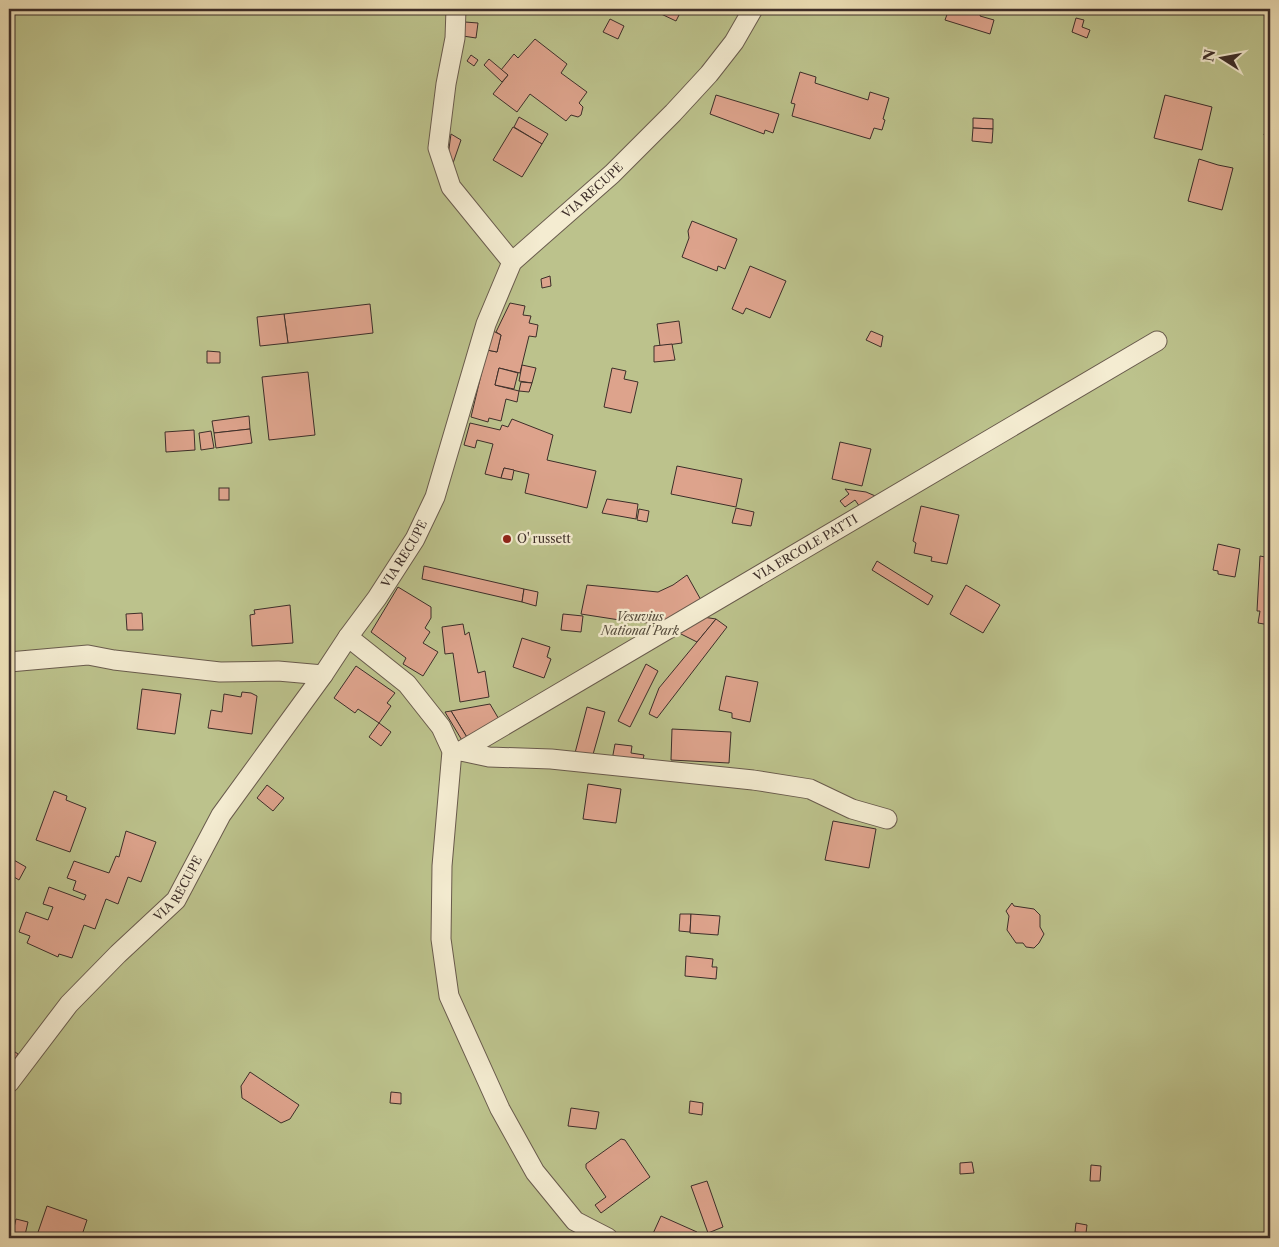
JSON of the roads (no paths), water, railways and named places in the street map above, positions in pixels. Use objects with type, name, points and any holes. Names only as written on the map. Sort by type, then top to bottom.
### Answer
[{"type":"street","points":[[456,9],[455,38],[446,84],[438,148],[452,187],[512,262]]},
{"type":"street","name":"VIA RECUPE","points":[[9,1083],[69,1004],[118,954],[176,900],[221,815],[323,675],[377,598],[415,539],[435,498],[486,324],[512,262],[612,174],[673,113],[709,74],[734,42],[753,9]]},
{"type":"street","name":"VIA ERCOLE PATTI","points":[[457,751],[1157,341]]},
{"type":"street","points":[[348,637],[407,684],[441,727],[457,751],[442,866],[441,930],[449,996],[500,1109],[535,1172],[575,1221],[608,1238]]},
{"type":"street","points":[[9,662],[88,655],[114,660],[220,672],[278,671],[323,675]]},
{"type":"street","points":[[457,751],[489,757],[551,759],[810,788],[852,809],[887,818]]},
{"type":"place","name":"O' russett","points":[[507,539]]},
{"type":"park label","name":"Vesuvius National Park","points":[[640,624]]}]
